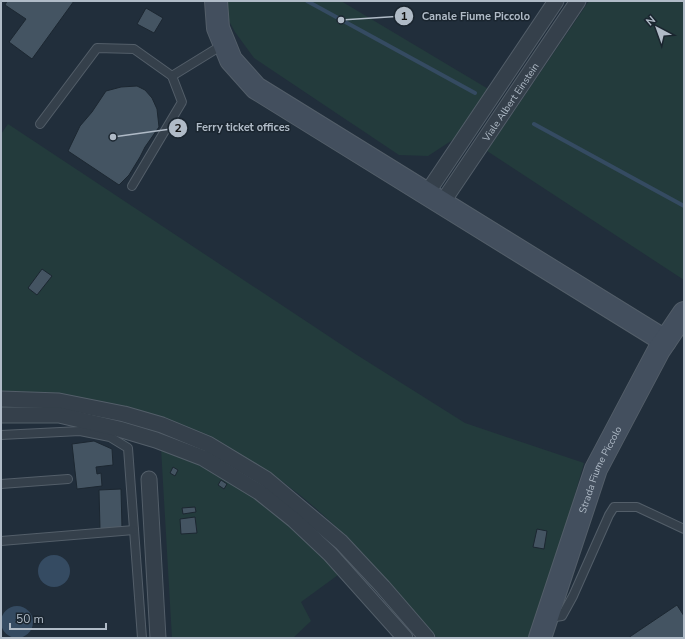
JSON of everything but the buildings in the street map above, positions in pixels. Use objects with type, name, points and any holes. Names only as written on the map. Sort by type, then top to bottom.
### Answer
[{"type":"main road","points":[[216,1],[218,28],[231,60],[256,88],[665,341]]},
{"type":"main road","name":"Strada Fiume Piccolo","points":[[542,633],[596,469],[665,341],[684,313]]},
{"type":"street","name":"Viale Albert Einstein","points":[[434,198],[556,1]]},
{"type":"street","name":"Viale Albert Einstein","points":[[434,198],[578,1]]},
{"type":"street","points":[[1,399],[59,401],[124,414],[162,425],[208,444],[266,478],[336,538],[383,587],[427,638]]},
{"type":"street","points":[[1,415],[59,415],[119,429],[203,458],[258,492],[294,520],[330,554],[405,638]]},
{"type":"street","points":[[149,479],[158,638]]},
{"type":"lane","points":[[172,76],[224,44]]},
{"type":"lane","points":[[40,124],[97,48],[134,49],[172,76],[182,102],[132,186]]},
{"type":"lane","points":[[1,435],[80,431],[110,437],[128,448],[142,638]]},
{"type":"lane","points":[[1,484],[68,479]]},
{"type":"lane","points":[[542,633],[562,616],[573,596],[614,506],[637,507],[684,529]]},
{"type":"lane","points":[[1,541],[134,530]]},
{"type":"green space","points":[[228,1],[341,1],[490,90],[454,139],[428,156],[399,155],[254,58],[229,21]]},
{"type":"green space","points":[[589,1],[684,1],[684,280],[487,151]]},
{"type":"green space","points":[[8,124],[357,355],[465,423],[584,463],[562,539],[528,638],[437,638],[365,556],[326,517],[284,483],[257,465],[203,435],[138,412],[100,402],[42,393],[1,392],[1,134]]},
{"type":"green space","points":[[161,448],[216,473],[270,508],[310,542],[338,575],[301,602],[311,621],[293,638],[172,638]]},
{"type":"water","points":[[54,555],[65,560],[70,571],[65,582],[54,587],[43,582],[38,571],[43,560]]},
{"type":"water","points":[[17,606],[28,611],[33,622],[28,633],[17,638],[6,633],[1,622],[6,611]]},
{"type":"waterway","points":[[307,1],[475,93]]},
{"type":"waterway","points":[[534,124],[684,206]]},
{"type":"place","name":"Canale Fiume Piccolo","points":[[341,20]]},
{"type":"place","name":"Ferry ticket offices","points":[[113,137]]}]
